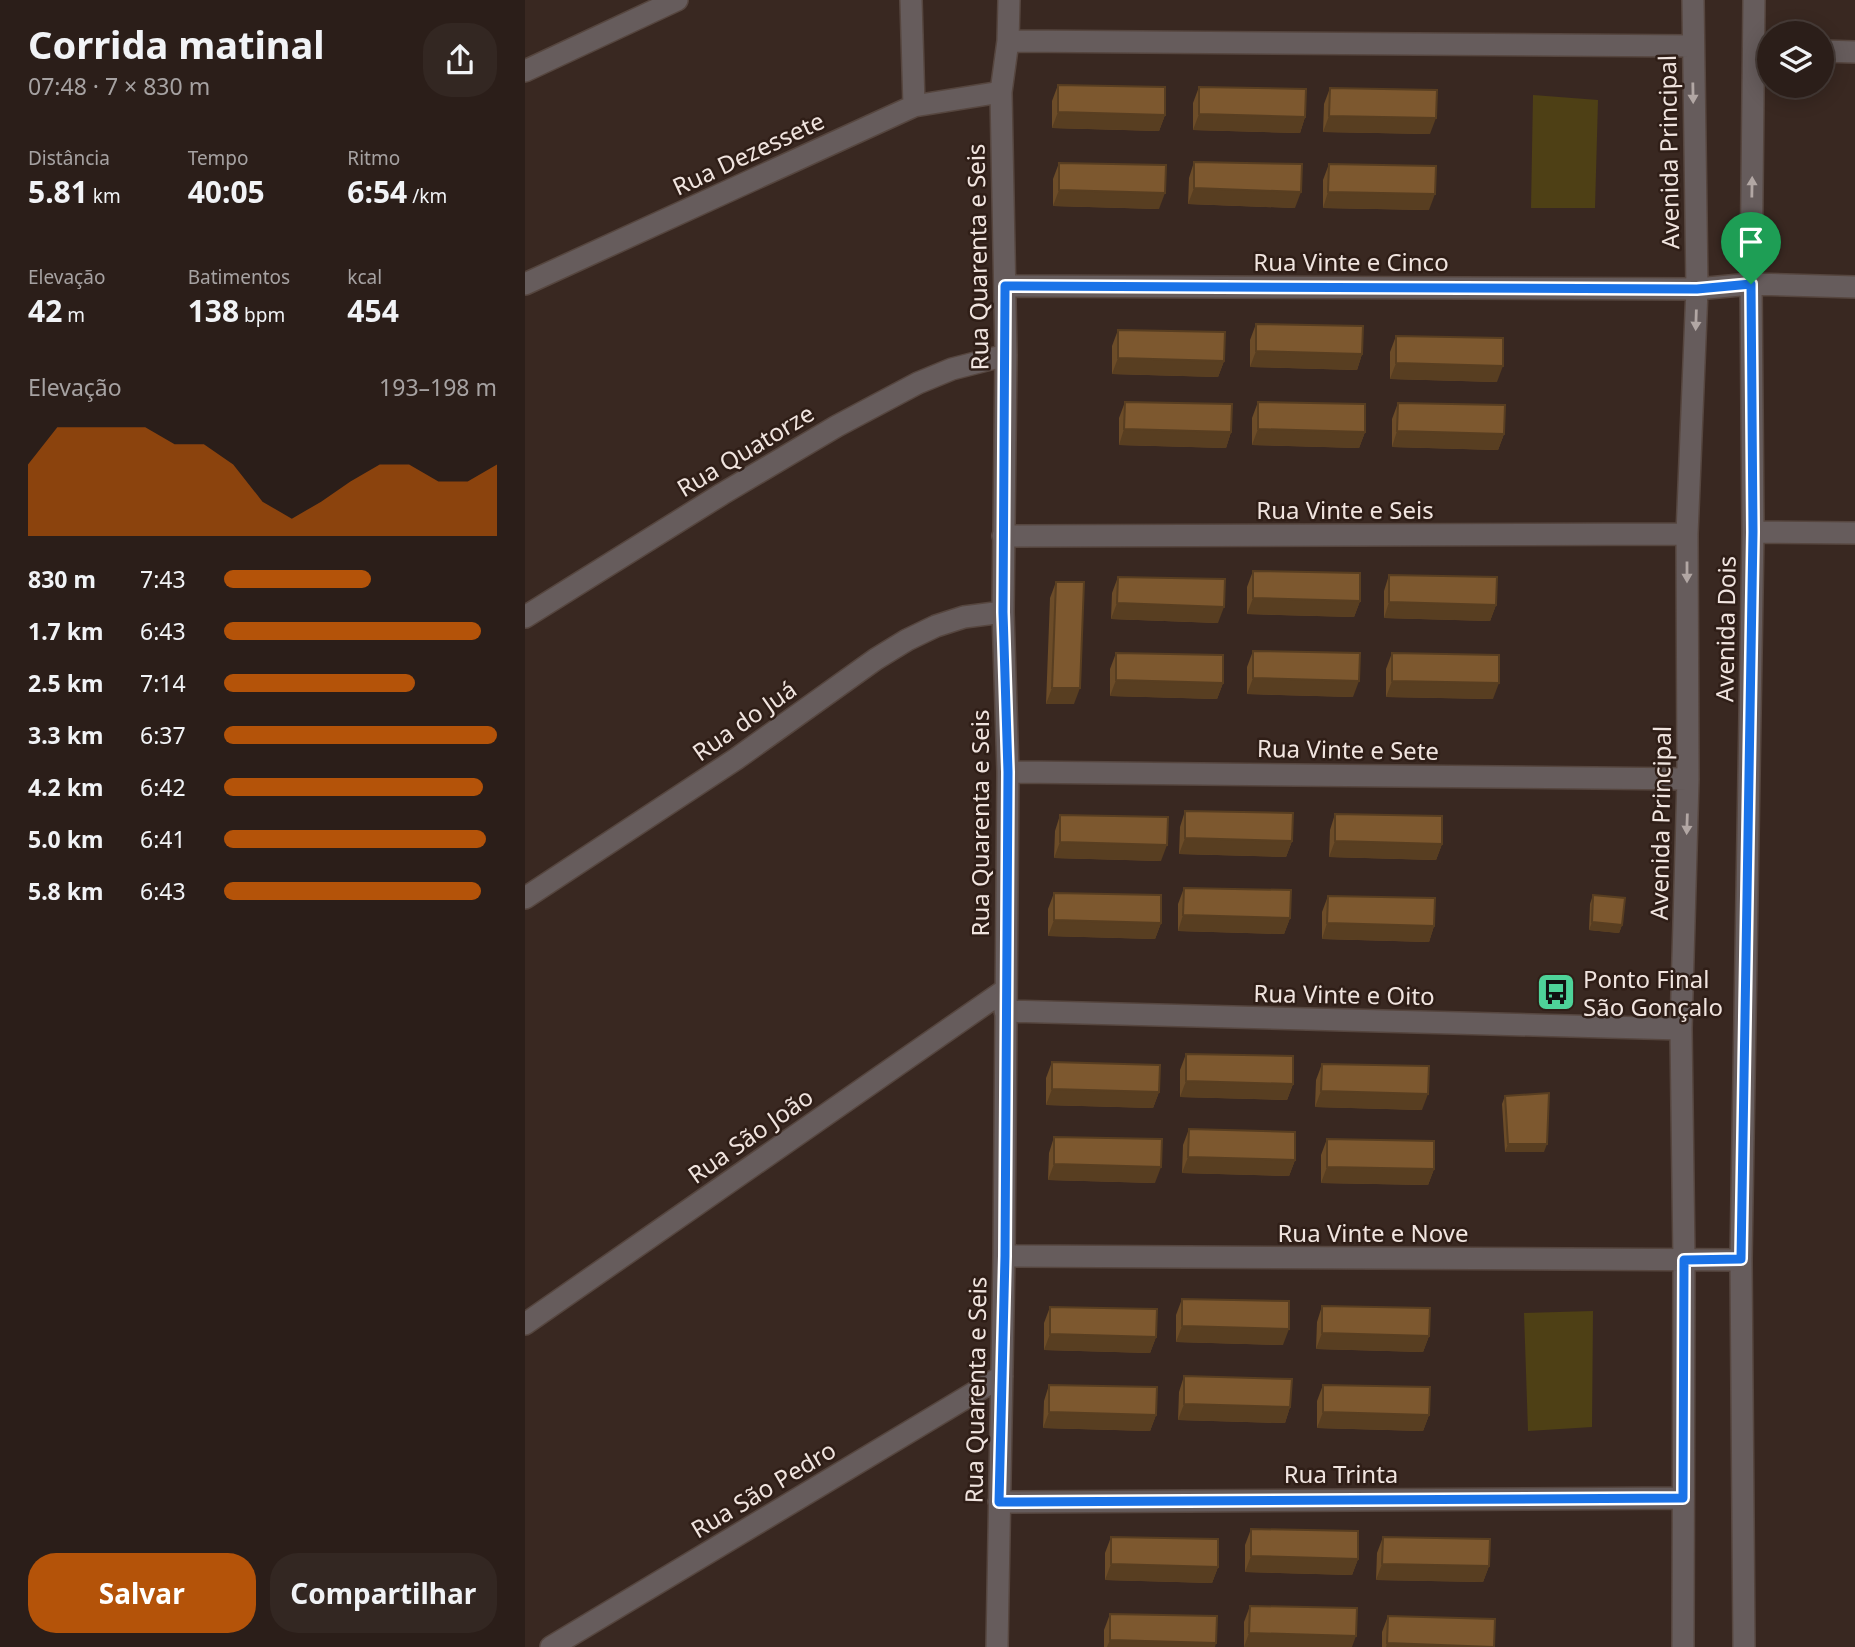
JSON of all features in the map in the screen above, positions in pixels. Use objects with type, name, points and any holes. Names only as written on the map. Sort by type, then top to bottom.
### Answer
[{"type":"street","points":[[525,71],[677,0]]},
{"type":"street","points":[[911,0],[914,106]]},
{"type":"street","name":"Rua Quarenta e Seis","points":[[997,1647],[1005,1256],[1008,772],[1003,612],[1006,355],[1001,92],[1009,0]]},
{"type":"street","name":"Avenida Principal","points":[[1682,1647],[1684,1260],[1681,1029],[1688,779],[1687,534],[1697,289],[1693,0]]},
{"type":"street","name":"Avenida Dois","points":[[1754,0],[1757,22]]},
{"type":"street","points":[[1007,41],[1692,46]]},
{"type":"street","points":[[1834,51],[1855,52]]},
{"type":"street","name":"Rua Dezessete","points":[[525,284],[914,106],[1001,92]]},
{"type":"street","name":"Avenida Dois","points":[[1745,1647],[1741,1259],[1753,532],[1751,284],[1759,98]]},
{"type":"street","name":"Rua Vinte e Cinco","points":[[1005,286],[1697,289],[1751,284],[1855,287]]},
{"type":"street","name":"Rua Quatorze","points":[[525,617],[837,426],[918,383],[952,369],[1006,355]]},
{"type":"street","points":[[1753,532],[1855,533]]},
{"type":"street","name":"Rua Vinte e Seis","points":[[1003,536],[1687,534]]},
{"type":"street","name":"Rua do Juá","points":[[525,898],[736,759],[876,659],[907,640],[936,626],[964,617],[1003,612]]},
{"type":"street","name":"Rua Vinte e Sete","points":[[1008,772],[1688,779]]},
{"type":"street","name":"Rua São João","points":[[525,1324],[1005,990]]},
{"type":"street","name":"Rua Vinte e Oito","points":[[1005,1012],[1681,1029]]},
{"type":"street","name":"Rua Vinte e Nove","points":[[1005,1256],[1741,1259]]},
{"type":"street","name":"Rua São Pedro","points":[[551,1647],[1002,1376]]},
{"type":"street","name":"Rua Trinta","points":[[999,1502],[1683,1498]]},
{"type":"shaded area","points":[[1533,95],[1598,100],[1595,208],[1531,208]]},
{"type":"shaded area","points":[[1593,1311],[1592,1427],[1528,1431],[1524,1313]]},
{"type":"building","points":[[1058,85],[1165,87],[1165,115],[1058,112]]},
{"type":"building","points":[[1199,87],[1306,89],[1305,117],[1199,114]]},
{"type":"building","points":[[1330,88],[1437,90],[1436,118],[1329,116]]},
{"type":"building","points":[[1194,162],[1302,164],[1301,192],[1194,188]]},
{"type":"building","points":[[1059,163],[1166,165],[1165,193],[1059,190]]},
{"type":"building","points":[[1329,164],[1436,166],[1435,194],[1328,192]]},
{"type":"building","points":[[1256,324],[1363,326],[1362,354],[1256,351]]},
{"type":"building","points":[[1118,330],[1225,332],[1224,361],[1118,358]]},
{"type":"building","points":[[1396,336],[1503,338],[1503,366],[1396,363]]},
{"type":"building","points":[[1125,402],[1232,404],[1231,432],[1124,429]]},
{"type":"building","points":[[1258,402],[1365,404],[1365,432],[1258,429]]},
{"type":"building","points":[[1398,403],[1505,405],[1504,434],[1397,431]]},
{"type":"building","points":[[1253,571],[1360,573],[1360,601],[1253,598]]},
{"type":"building","points":[[1389,575],[1497,577],[1496,605],[1389,602]]},
{"type":"building","points":[[1118,577],[1225,579],[1224,607],[1117,603]]},
{"type":"building","points":[[1056,582],[1084,582],[1080,688],[1052,688]]},
{"type":"building","points":[[1253,651],[1360,653],[1359,681],[1253,678]]},
{"type":"building","points":[[1116,653],[1223,655],[1223,683],[1116,680]]},
{"type":"building","points":[[1392,653],[1499,655],[1499,683],[1392,681]]},
{"type":"building","points":[[1185,811],[1293,813],[1292,841],[1185,838]]},
{"type":"building","points":[[1335,814],[1442,816],[1442,844],[1335,841]]},
{"type":"building","points":[[1060,815],[1168,817],[1167,845],[1060,842]]},
{"type":"building","points":[[1184,888],[1291,890],[1290,918],[1183,915]]},
{"type":"building","points":[[1054,893],[1161,895],[1161,923],[1054,920]]},
{"type":"building","points":[[1593,895],[1625,898],[1622,925],[1592,922]]},
{"type":"building","points":[[1328,896],[1435,898],[1434,926],[1327,923]]},
{"type":"building","points":[[1186,1054],[1293,1056],[1293,1084],[1186,1081]]},
{"type":"building","points":[[1052,1062],[1160,1065],[1159,1092],[1052,1089]]},
{"type":"building","points":[[1322,1064],[1429,1066],[1428,1094],[1321,1091]]},
{"type":"building","points":[[1549,1093],[1547,1144],[1508,1144],[1505,1096]]},
{"type":"building","points":[[1189,1129],[1295,1132],[1295,1160],[1188,1157]]},
{"type":"building","points":[[1054,1137],[1162,1139],[1161,1167],[1054,1164]]},
{"type":"building","points":[[1327,1139],[1434,1141],[1434,1169],[1327,1167]]},
{"type":"building","points":[[1182,1299],[1289,1301],[1289,1329],[1182,1326]]},
{"type":"building","points":[[1322,1306],[1430,1308],[1429,1336],[1322,1333]]},
{"type":"building","points":[[1050,1307],[1157,1309],[1156,1337],[1050,1334]]},
{"type":"building","points":[[1184,1376],[1292,1379],[1290,1407],[1184,1404]]},
{"type":"building","points":[[1049,1385],[1157,1387],[1156,1415],[1049,1412]]},
{"type":"building","points":[[1323,1385],[1430,1387],[1429,1415],[1323,1412]]},
{"type":"building","points":[[1251,1529],[1358,1531],[1358,1559],[1251,1556]]},
{"type":"building","points":[[1111,1537],[1218,1539],[1218,1567],[1111,1564]]},
{"type":"building","points":[[1383,1537],[1490,1539],[1489,1566],[1382,1564]]},
{"type":"building","points":[[1250,1606],[1357,1608],[1356,1636],[1249,1633]]},
{"type":"building","points":[[1110,1614],[1217,1616],[1216,1643],[1110,1640]]},
{"type":"building","points":[[1388,1616],[1495,1619],[1494,1647],[1387,1643]]},
{"type":"place","name":"Ponto Final São Gonçalo","points":[[1556,992]]},
{"type":"route","points":[[1751,284],[1753,532],[1741,1259],[1684,1260],[1683,1498],[999,1502],[1005,1256],[1008,772],[1003,612],[1005,286],[1697,289],[1751,284]]}]
